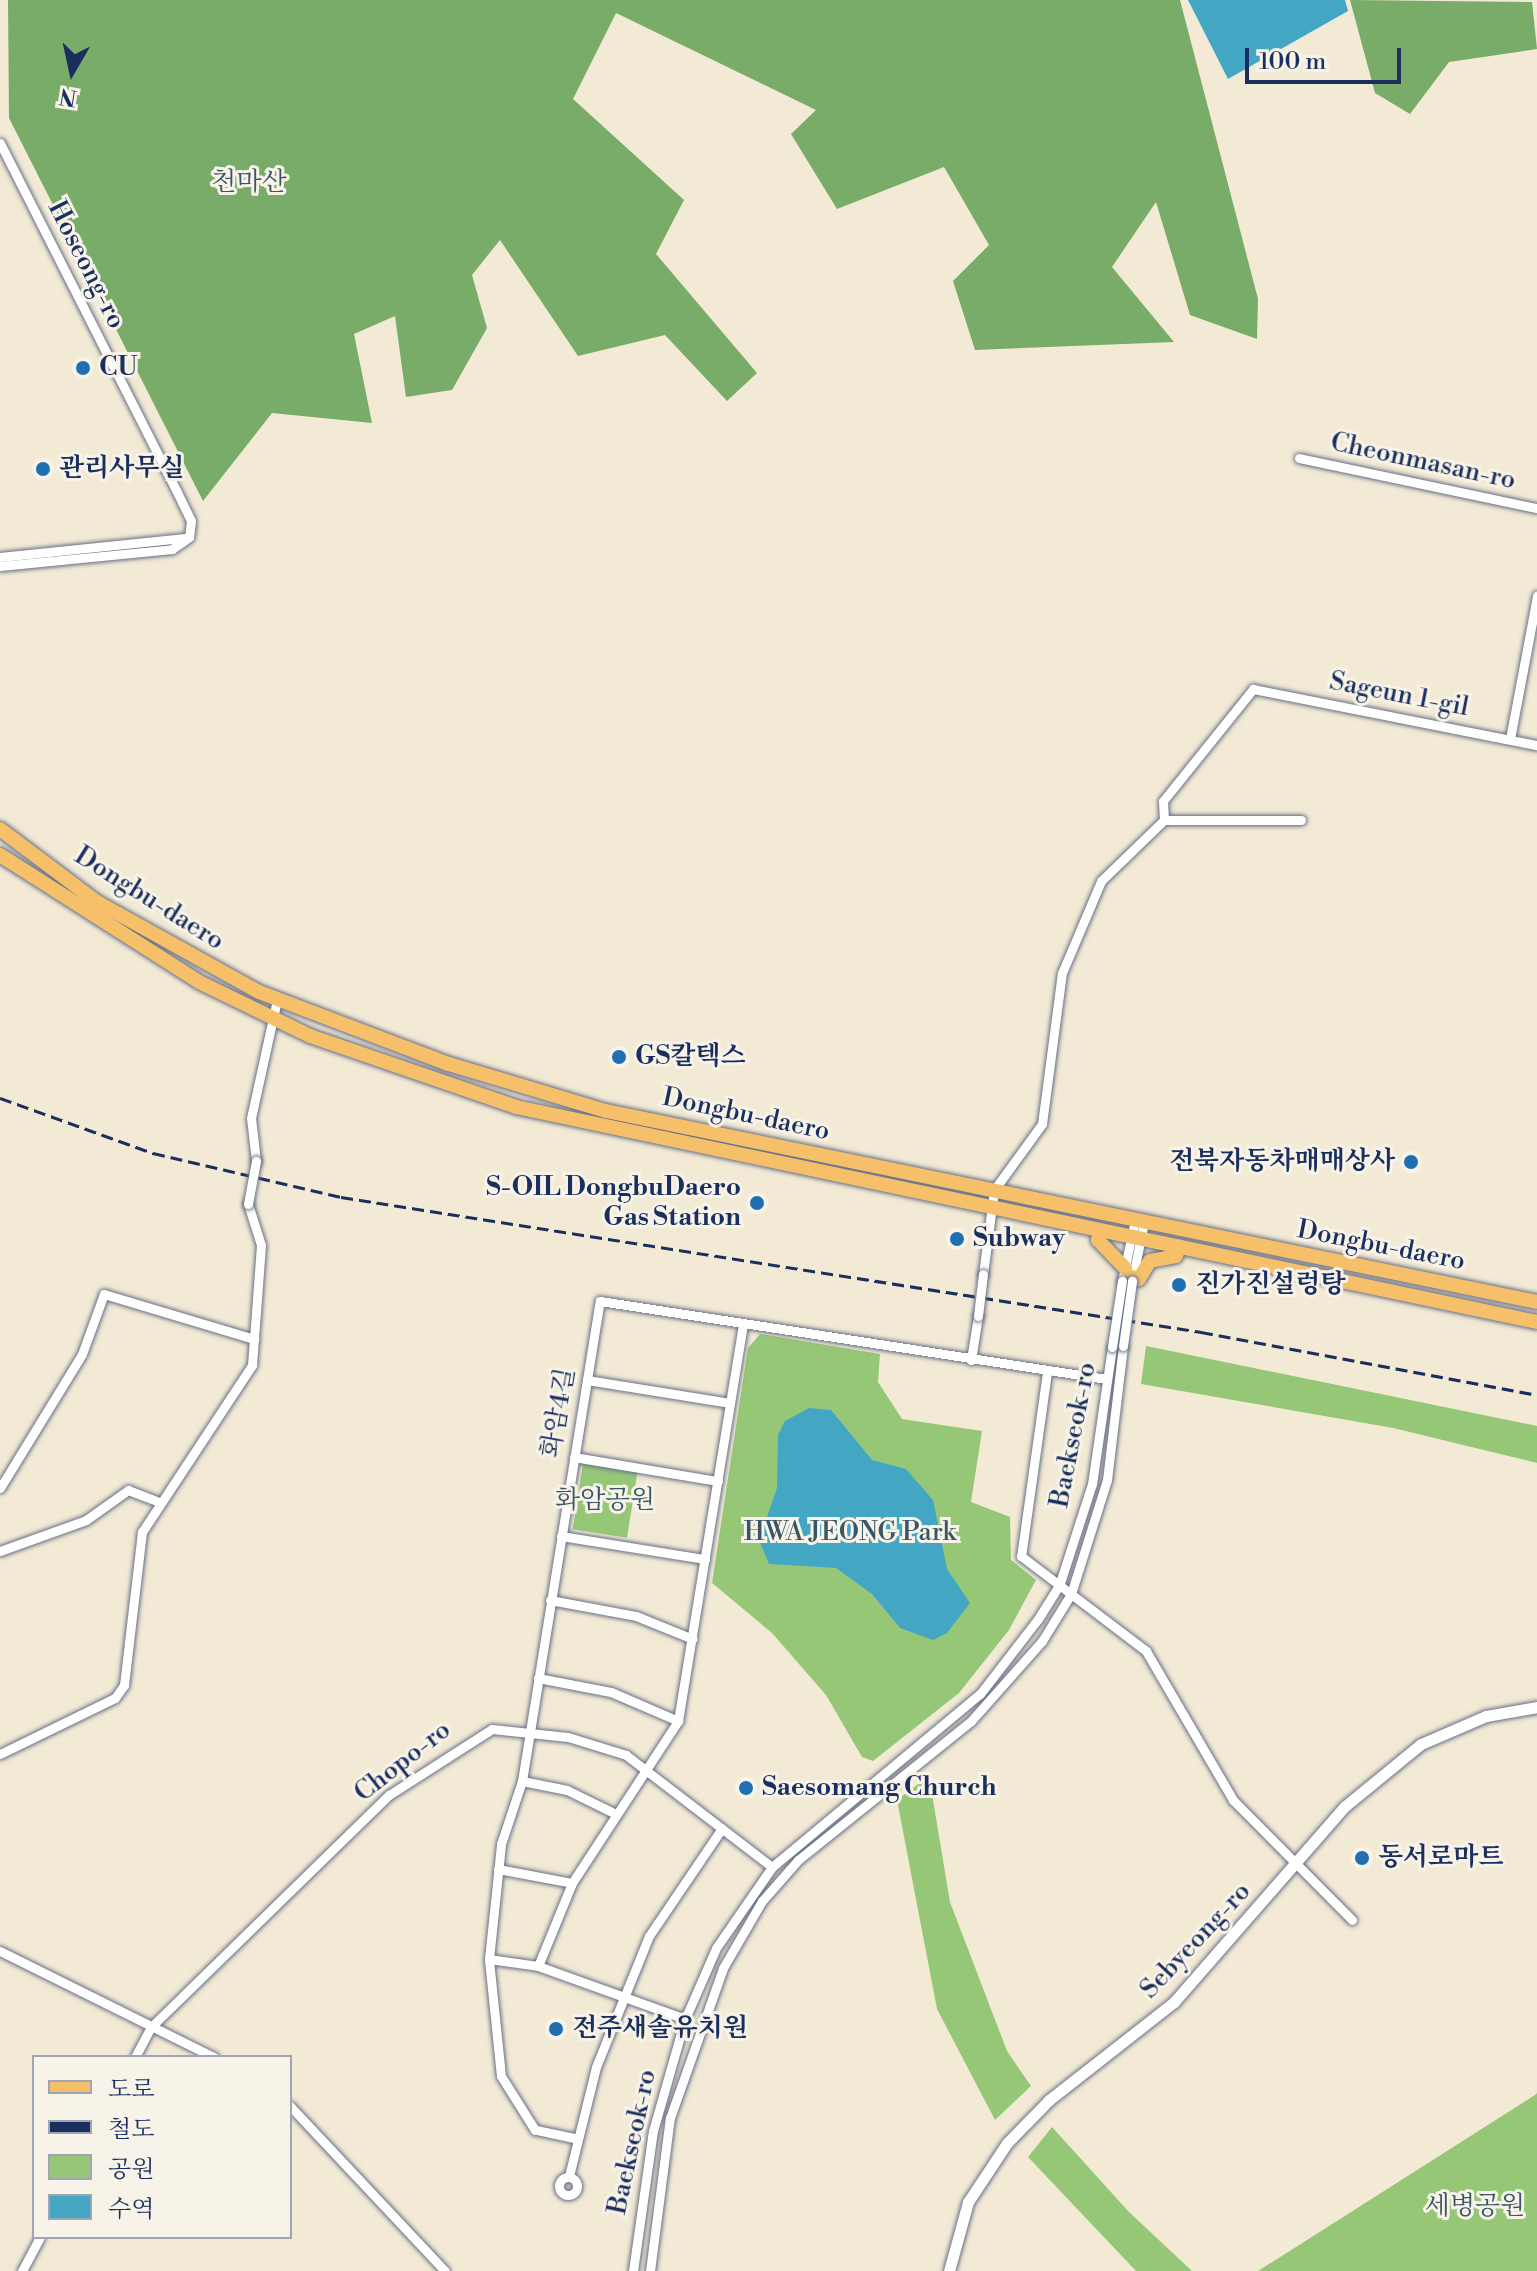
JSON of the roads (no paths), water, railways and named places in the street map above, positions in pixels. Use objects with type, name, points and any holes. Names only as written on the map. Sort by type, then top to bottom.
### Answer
[{"type":"main road","name":"Dongbu-daero","points":[[0,829],[120,916],[277,1000],[449,1064],[606,1111],[1537,1302]]},
{"type":"main road","name":"Dongbu-daero","points":[[0,855],[75,908],[270,1016],[516,1107],[1537,1322]]},
{"type":"main road","points":[[1100,1231],[1098,1240],[1128,1277],[1139,1279],[1150,1261],[1176,1256],[1179,1246]]},
{"type":"street","name":"Hoseong-ro","points":[[0,143],[181,500],[189,537]]},
{"type":"street","name":"Cheonmasan-ro","points":[[1299,458],[1537,508]]},
{"type":"street","points":[[0,557],[189,537]]},
{"type":"street","points":[[0,566],[172,549],[189,537]]},
{"type":"street","points":[[1510,739],[1537,596]]},
{"type":"street","name":"Sageun 1-gil","points":[[1164,820],[1163,801],[1253,689],[1537,745]]},
{"type":"street","points":[[971,1360],[989,1208],[994,1190],[1042,1124],[1055,1002],[1093,895],[1164,820],[1301,820]]},
{"type":"street","points":[[0,1754],[115,1698],[124,1685],[135,1560],[157,1501],[252,1365],[261,1245],[248,1204],[256,1161],[251,1118],[270,1016],[277,1000]]},
{"type":"street","name":"Baekseok-ro","points":[[650,2271],[661,2168],[683,2071],[723,1968],[755,1911],[798,1860],[1008,1685],[1071,1594],[1107,1480],[1118,1347],[1140,1221]]},
{"type":"street","points":[[0,1488],[82,1354],[104,1294],[254,1339]]},
{"type":"street","name":"화암4길","points":[[574,2138],[535,2130],[501,2076],[489,1959],[498,1869],[522,1781],[600,1301],[1107,1379]]},
{"type":"street","points":[[538,1966],[572,1883],[616,1814],[652,1768],[678,1721],[743,1323]]},
{"type":"street","name":"Baekseok-ro","points":[[633,2271],[653,2131],[685,2019],[716,1948],[772,1867],[980,1694],[1059,1586],[1092,1484],[1107,1379],[1118,1347]]},
{"type":"street","points":[[1047,1372],[1020,1545],[1021,1556],[1146,1651],[1233,1800],[1352,1920]]},
{"type":"street","points":[[587,1380],[730,1403]]},
{"type":"street","points":[[574,1457],[718,1481]]},
{"type":"street","points":[[0,1551],[86,1520],[128,1490],[157,1501]]},
{"type":"street","points":[[561,1536],[705,1559]]},
{"type":"street","points":[[550,1600],[636,1616],[693,1639]]},
{"type":"street","points":[[538,1678],[611,1692],[678,1721]]},
{"type":"street","name":"Sebyeong-ro","points":[[949,2271],[968,2202],[1029,2117],[1174,2002],[1298,1864],[1344,1807],[1421,1744],[1486,1716],[1537,1707]]},
{"type":"street","name":"Chopo-ro","points":[[136,2055],[151,2027],[389,1795],[470,1737],[529,1730],[594,1743],[652,1768],[772,1867]]},
{"type":"street","points":[[522,1781],[587,1797],[616,1814]]},
{"type":"street","points":[[569,2176],[574,2138],[623,1996],[673,1890],[722,1828]]},
{"type":"street","points":[[498,1869],[572,1883]]},
{"type":"street","points":[[0,1951],[210,2055]]},
{"type":"street","points":[[489,1959],[538,1966],[685,2019]]},
{"type":"street","points":[[292,2108],[445,2271]]},
{"type":"street","points":[[22,2271],[39,2239]]},
{"type":"water","points":[[1188,0],[1345,0],[1348,11],[1228,79]]},
{"type":"water","points":[[809,1408],[831,1410],[872,1460],[906,1469],[933,1500],[947,1569],[970,1603],[947,1633],[933,1640],[900,1628],[872,1594],[836,1568],[769,1564],[759,1540],[777,1488],[778,1435],[785,1421]]},
{"type":"railway","points":[[0,1098],[153,1153],[341,1197],[1201,1332],[1537,1395]]},
{"type":"place","name":"CU","points":[[83,368]]},
{"type":"place","name":"관리사무실","points":[[43,469]]},
{"type":"place","name":"GS칼텍스","points":[[619,1057]]},
{"type":"place","name":"전북자동차매매상사","points":[[1411,1162]]},
{"type":"place","name":"S-OIL DongbuDaero Gas Station","points":[[757,1203]]},
{"type":"place","name":"Subway","points":[[957,1239]]},
{"type":"place","name":"진가진설렁탕","points":[[1179,1285]]},
{"type":"place","name":"Saesomang Church","points":[[746,1788]]},
{"type":"place","name":"동서로마트","points":[[1362,1858]]},
{"type":"place","name":"전주새솔유치원","points":[[556,2029]]},
{"type":"park label","name":"천마산","points":[[249,183]]},
{"type":"park label","name":"화암공원","points":[[605,1501]]},
{"type":"park label","name":"HWA JEONG Park","points":[[850,1533]]},
{"type":"park label","name":"세병공원","points":[[1475,2207]]}]
